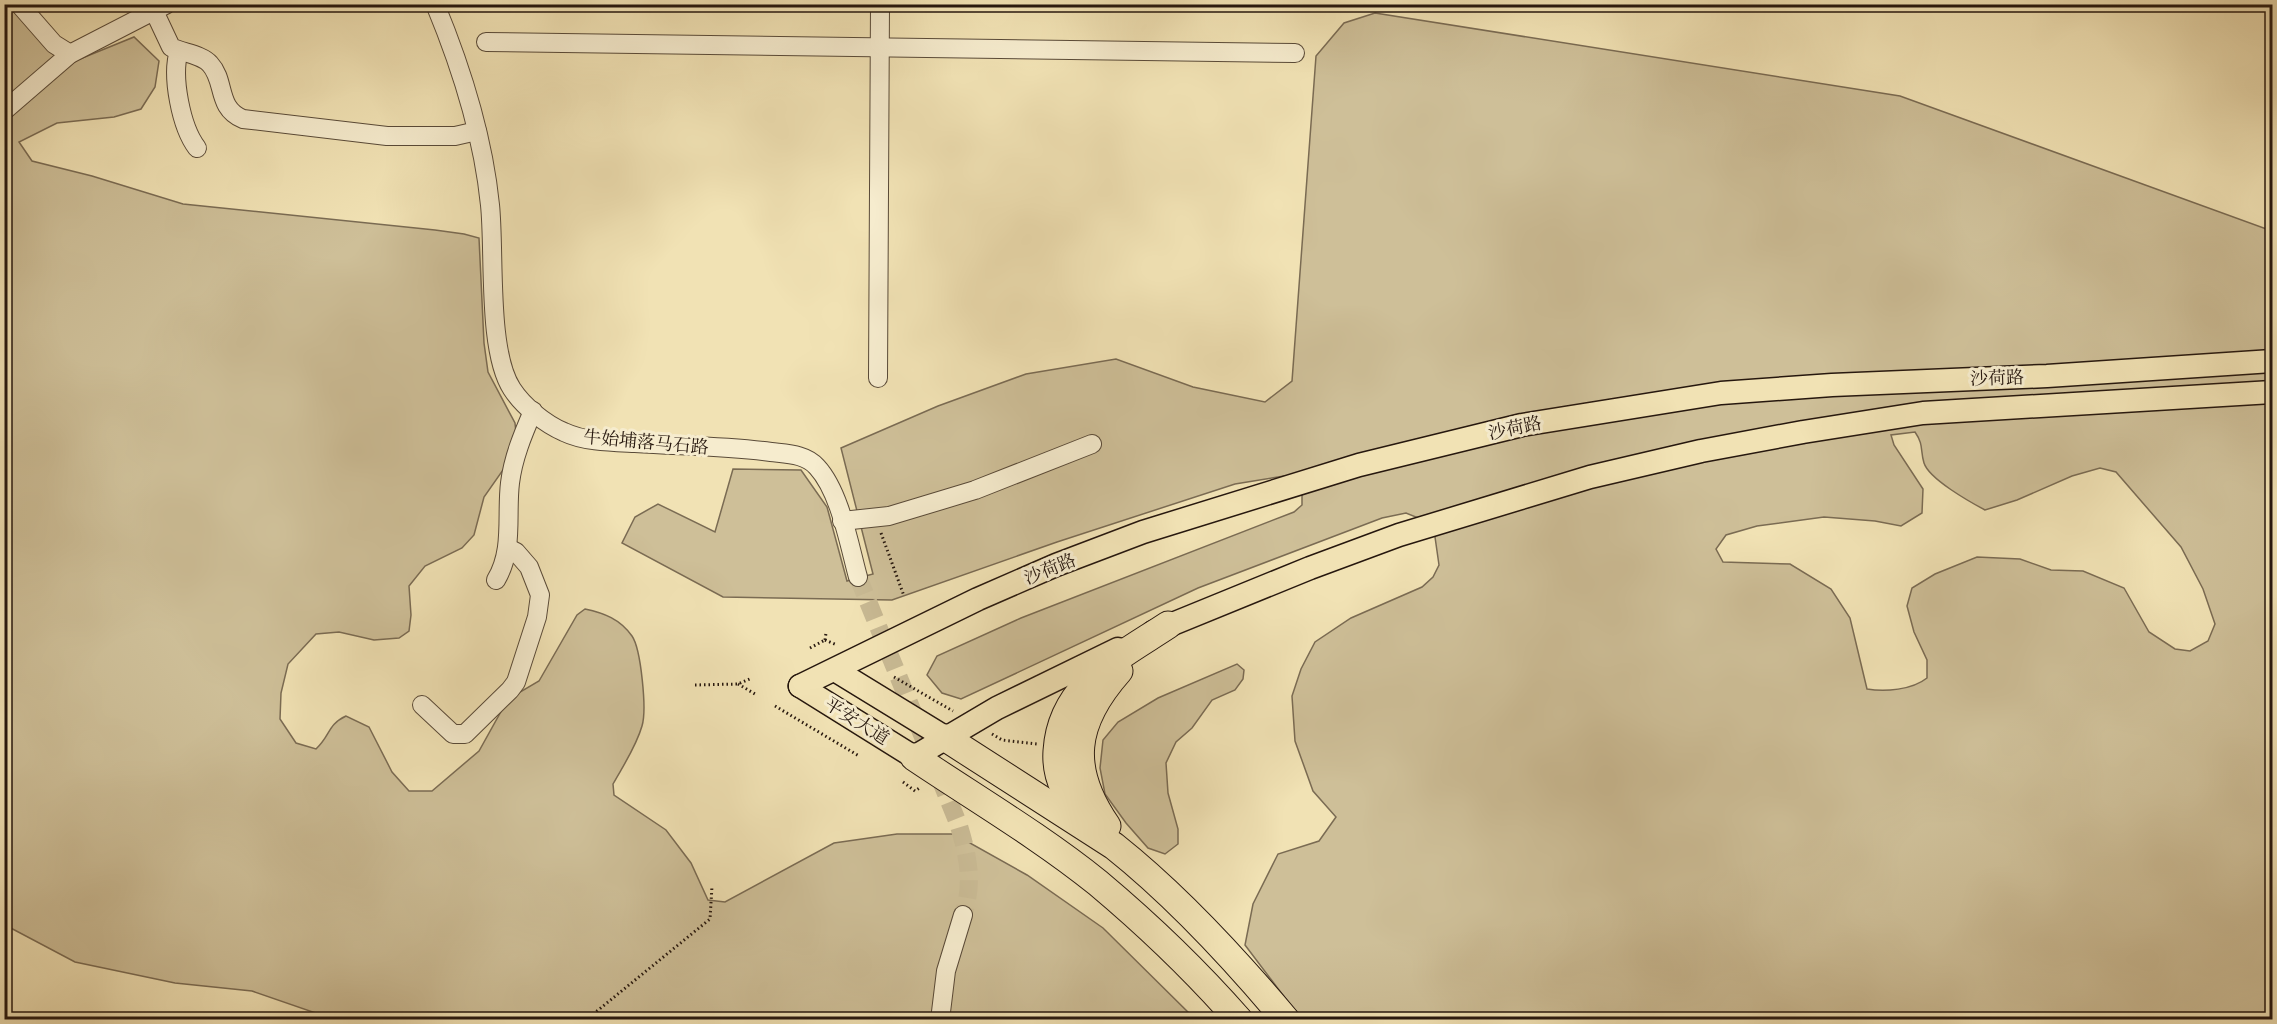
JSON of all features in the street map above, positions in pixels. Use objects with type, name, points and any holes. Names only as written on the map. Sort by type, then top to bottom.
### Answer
[{"type":"highway","points":[[1123,853],[1093,803],[1080,764],[1083,729],[1107,685],[1129,660],[1168,625]]},
{"type":"highway","points":[[946,738],[1123,853],[1228,954],[1286,1020]]},
{"type":"highway","points":[[914,757],[1098,883],[1214,991],[1239,1020]]},
{"type":"main road","name":"沙荷路","points":[[800,686],[978,599],[1143,532],[1359,465],[1522,425],[1721,393],[1832,385],[2047,376],[2272,361]]},
{"type":"main road","name":"沙荷路","points":[[914,757],[997,708],[1168,625],[1399,535],[1590,477],[1803,432],[1923,414],[2272,392]]},
{"type":"main road","name":"平安大道","points":[[835,670],[946,738]]},
{"type":"main road","name":"平安大道","points":[[800,686],[914,757]]},
{"type":"street","points":[[19,4],[54,44],[70,54]]},
{"type":"street","name":"牛始埔落马石路","points":[[435,4],[462,70],[477,131],[490,205],[495,319],[501,359],[512,390],[533,411],[564,433],[581,437],[610,442],[758,450],[797,455],[808,459],[827,482],[842,522],[858,577]]},
{"type":"street","points":[[878,378],[880,4]]},
{"type":"street","points":[[4,111],[70,54],[161,9],[165,39],[171,47],[210,64],[228,108],[234,115],[243,119],[387,136],[455,136],[477,131]]},
{"type":"street","points":[[486,42],[1295,53]]},
{"type":"street","points":[[179,51],[176,72],[182,113],[191,141],[197,148]]},
{"type":"street","points":[[496,580],[503,569],[508,548],[512,470],[533,411]]},
{"type":"street","points":[[842,522],[911,510],[975,490],[1092,444]]},
{"type":"street","points":[[422,705],[453,734],[465,735],[516,682],[537,617],[540,595],[528,567],[516,552],[508,548]]},
{"type":"street","points":[[940,1020],[946,971],[963,915]]},
{"type":"path","points":[[876,517],[904,596]]},
{"type":"path","points":[[825,640],[826,633]]},
{"type":"path","points":[[825,640],[841,647]]},
{"type":"path","points":[[810,648],[825,640]]},
{"type":"path","points":[[894,677],[955,712]]},
{"type":"path","points":[[695,685],[738,684],[752,678]]},
{"type":"path","points":[[738,684],[755,694]]},
{"type":"path","points":[[775,706],[859,756]]},
{"type":"path","points":[[991,733],[1002,741],[1048,745]]},
{"type":"path","points":[[903,782],[915,791]]},
{"type":"path","points":[[586,1020],[710,919],[712,886]]},
{"type":"shaded area","points":[[4,5],[9,5],[58,57],[80,59],[134,37],[159,61],[155,87],[141,109],[114,117],[57,123],[19,142],[32,161],[92,176],[183,204],[435,230],[479,238],[484,343],[488,372],[515,423],[517,443],[510,460],[484,497],[474,535],[462,548],[425,566],[409,586],[411,615],[409,631],[399,638],[374,640],[339,632],[316,634],[288,664],[281,693],[280,719],[296,743],[316,749],[335,723],[346,716],[369,727],[392,772],[409,791],[432,791],[479,751],[503,708],[520,692],[539,681],[577,615],[585,609],[599,613],[617,621],[632,636],[638,653],[642,680],[644,707],[642,726],[633,749],[613,784],[614,795],[666,830],[691,863],[708,900],[725,902],[834,843],[897,834],[954,834],[1027,875],[1103,928],[1195,1019],[333,1019],[252,991],[175,983],[75,962],[5,925]]},
{"type":"shaded area","points":[[1375,13],[1900,96],[2272,231],[2272,1019],[1301,1019],[1245,945],[1253,904],[1278,854],[1319,841],[1336,817],[1313,791],[1295,741],[1292,696],[1301,669],[1315,642],[1351,618],[1422,587],[1433,577],[1439,565],[1435,537],[1426,521],[1406,513],[1382,518],[1198,588],[961,699],[942,693],[927,675],[937,656],[1021,618],[1294,512],[1302,505],[1302,491],[1296,478],[1284,476],[1235,484],[1057,542],[892,600],[723,597],[622,543],[635,517],[658,504],[715,532],[733,469],[801,470],[827,507],[847,581],[873,574],[841,448],[938,406],[1026,374],[1116,359],[1193,387],[1265,402],[1292,381],[1316,56],[1344,23]],"holes":[[[1915,432],[1927,469],[1951,490],[1985,510],[2017,500],[2072,476],[2100,468],[2116,472],[2181,547],[2203,589],[2215,624],[2208,641],[2190,651],[2175,649],[2149,632],[2124,588],[2083,571],[2051,570],[2020,559],[1977,557],[1935,574],[1912,588],[1907,606],[1914,632],[1927,660],[1927,678],[1914,685],[1898,689],[1867,689],[1850,618],[1831,589],[1790,564],[1723,562],[1716,549],[1726,535],[1757,526],[1824,517],[1875,521],[1901,526],[1922,513],[1923,489],[1894,445],[1891,435]]]},
{"type":"shaded area","points":[[1237,664],[1244,670],[1243,679],[1235,690],[1212,700],[1192,728],[1176,742],[1166,763],[1168,793],[1178,829],[1178,844],[1165,854],[1148,848],[1105,794],[1100,768],[1103,740],[1118,722],[1158,698]]},
{"type":"tunnel","points":[[858,577],[958,823],[965,846],[969,880],[963,915]]}]
